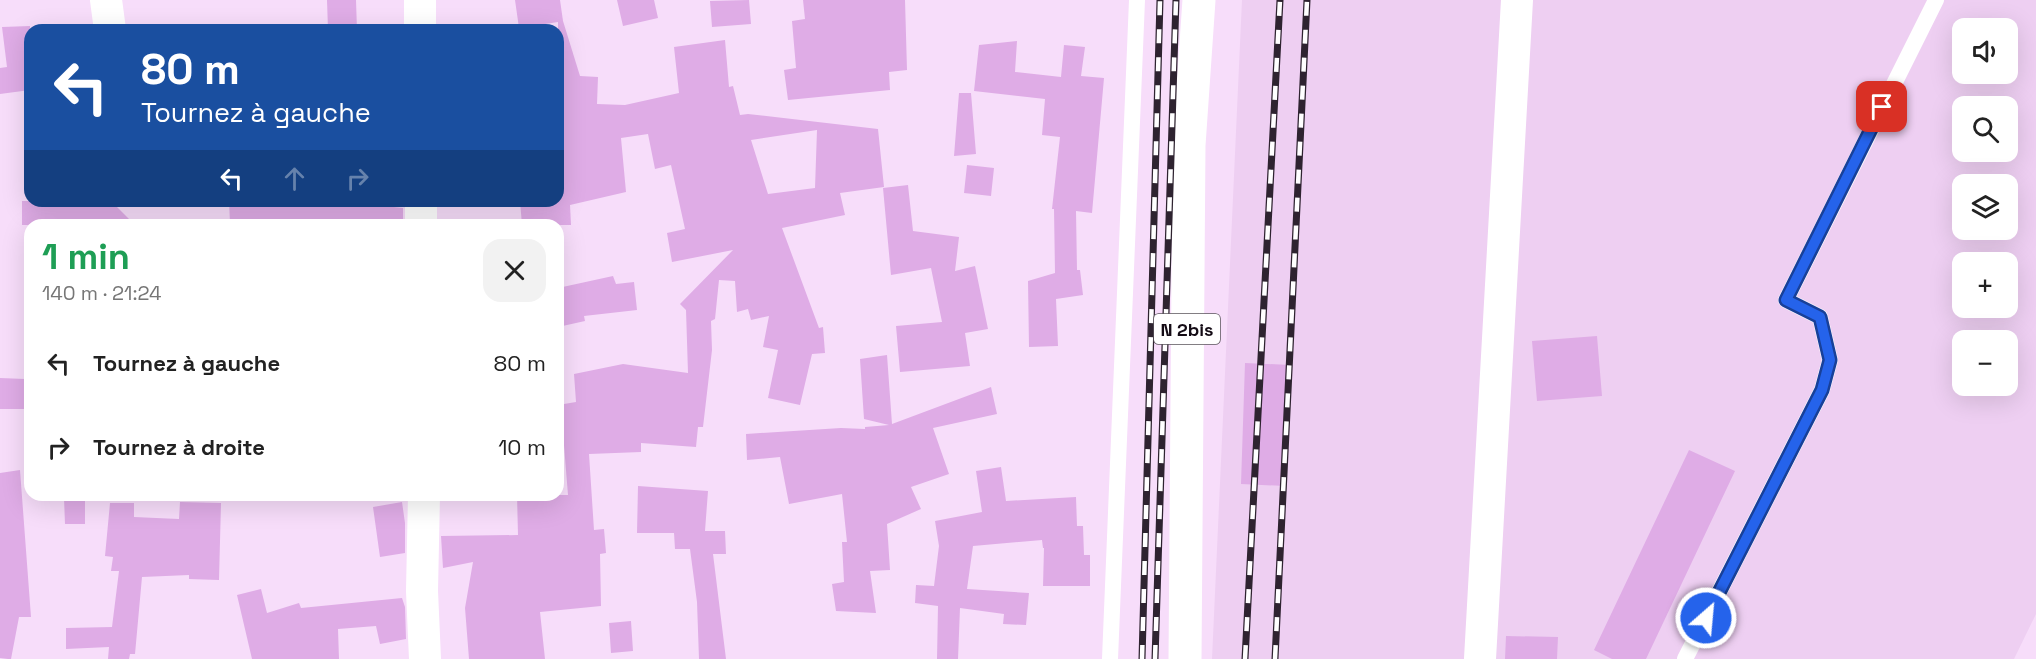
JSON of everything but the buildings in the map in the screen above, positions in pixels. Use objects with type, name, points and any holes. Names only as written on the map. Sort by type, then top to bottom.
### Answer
[{"type":"main road","name":"N 2bis","points":[[1185,659],[1188,145],[1199,0]]},
{"type":"street","points":[[106,0],[109,24]]},
{"type":"street","points":[[420,0],[420,24]]},
{"type":"street","points":[[1480,659],[1516,0]]},
{"type":"street","points":[[424,501],[422,591],[425,659]]},
{"type":"lane","points":[[1110,659],[1137,0]]},
{"type":"lane","points":[[1685,659],[1822,390],[1830,360],[1820,317],[1786,300],[1936,0]]},
{"type":"shaded area","points":[[1242,0],[2036,0],[2036,614],[2014,659],[1212,659]]},
{"type":"railway","points":[[1142,659],[1160,0]]},
{"type":"railway","points":[[1155,659],[1176,0]]},
{"type":"railway","points":[[1245,659],[1280,0]]},
{"type":"railway","points":[[1275,659],[1307,0]]},
{"type":"route","points":[[1706,618],[1822,390],[1830,360],[1820,317],[1786,300],[1882,107]]}]
